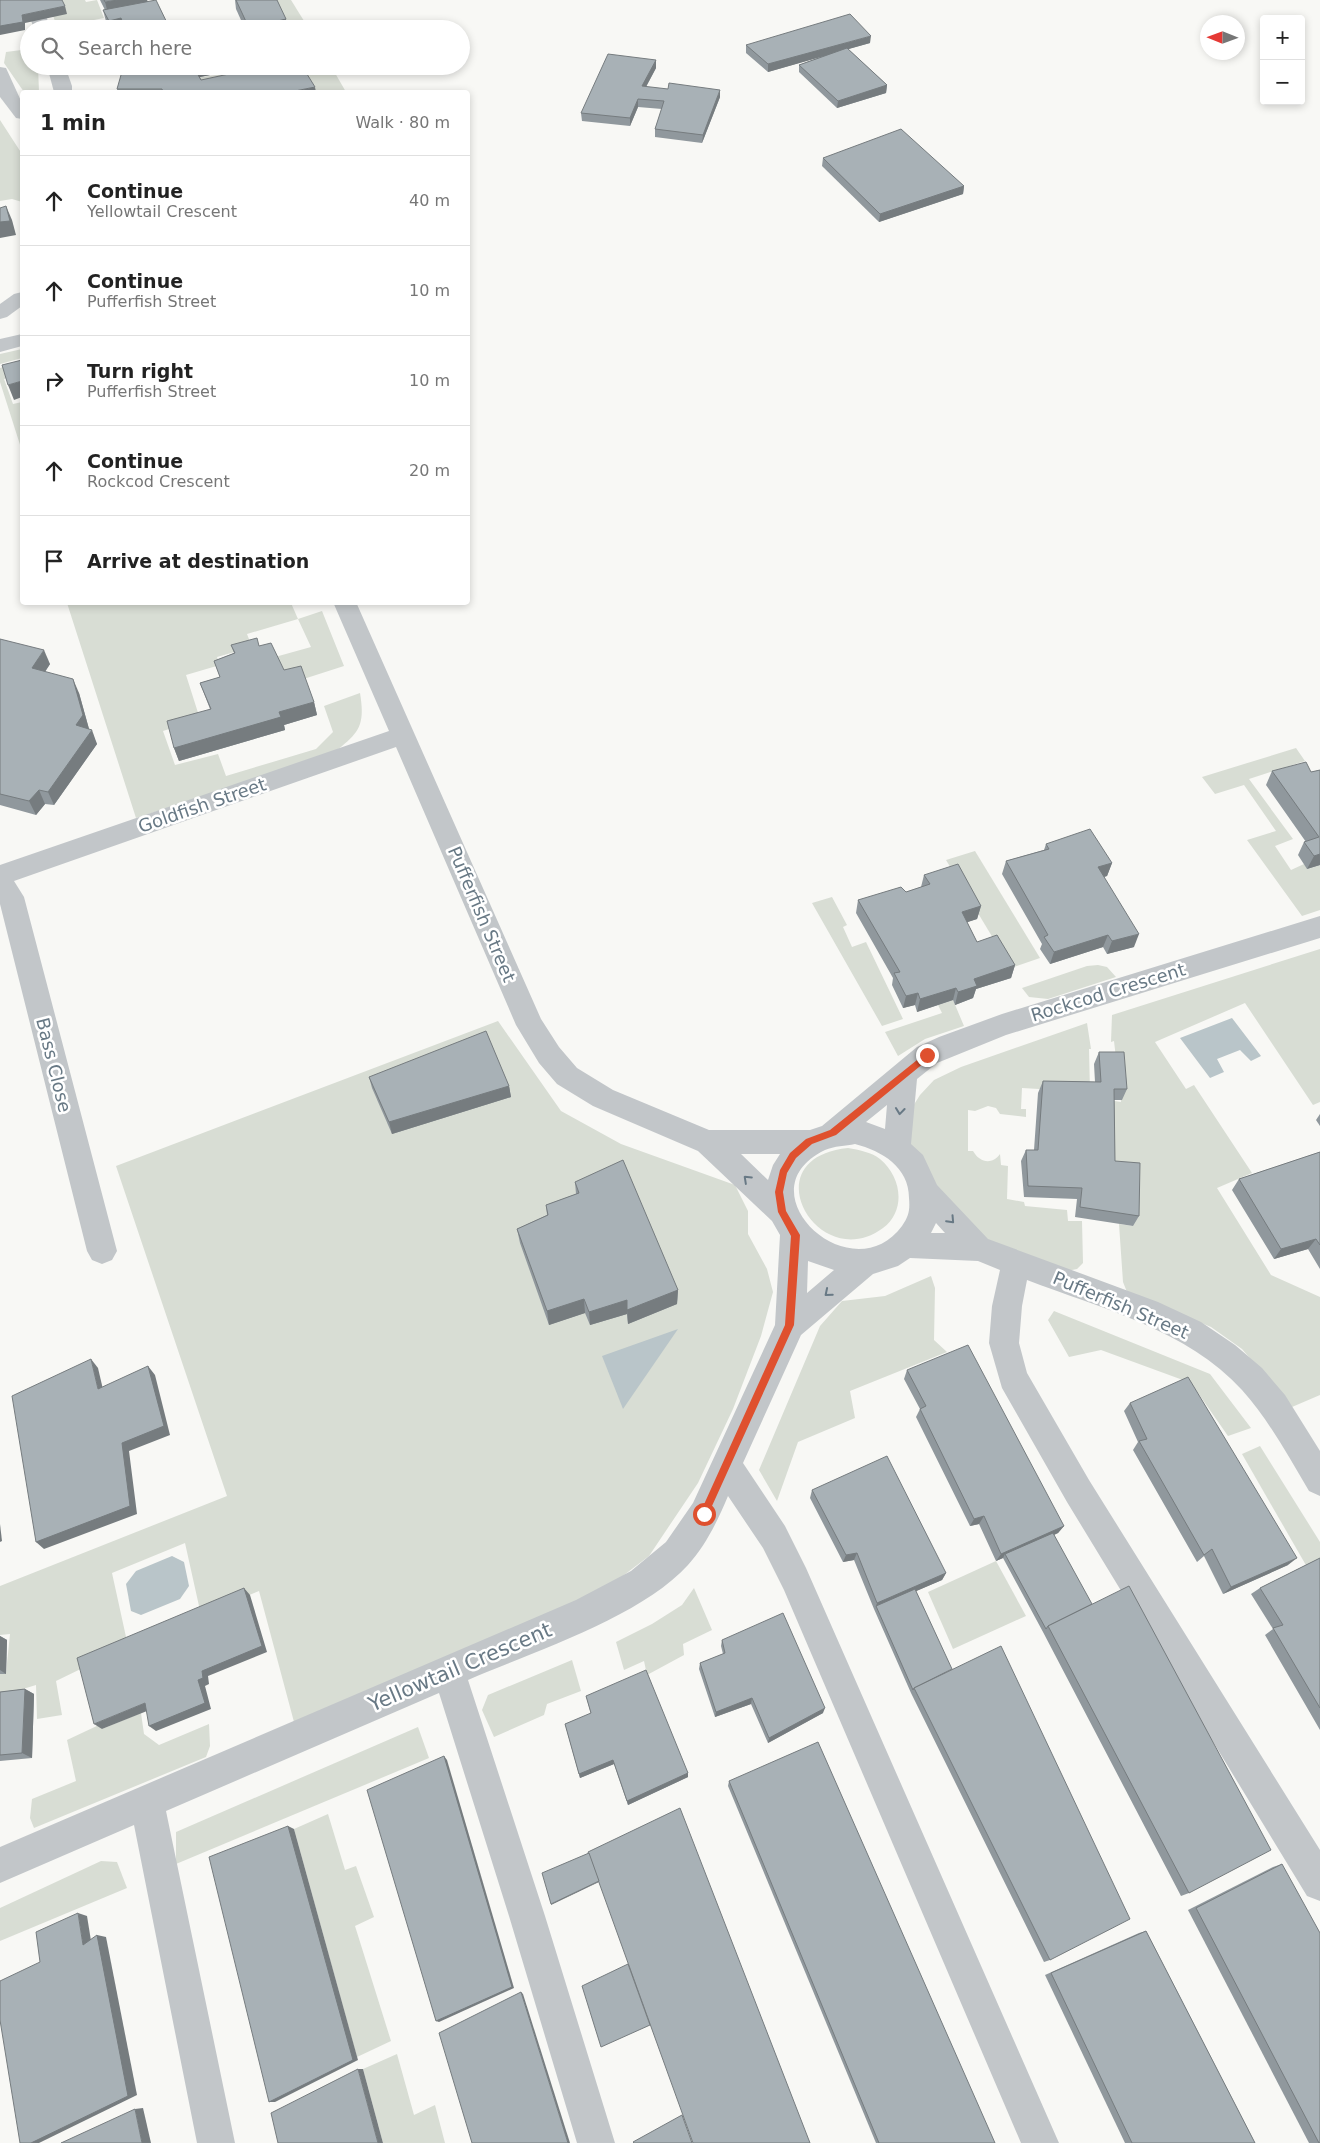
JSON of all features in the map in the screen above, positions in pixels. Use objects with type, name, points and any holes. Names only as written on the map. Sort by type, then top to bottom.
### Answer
[{"type":"street","points":[[34,6],[39,20]]},
{"type":"street","points":[[0,72],[9,97],[20,111]]},
{"type":"street","points":[[59,75],[63,90]]},
{"type":"street","points":[[0,313],[20,302]]},
{"type":"street","points":[[0,346],[20,341]]},
{"type":"street","name":"Pufferfish Street","points":[[345,605],[530,1025],[549,1055],[567,1076],[603,1098],[708,1142],[815,1252],[840,1261],[866,1262],[888,1257],[905,1245],[922,1221],[925,1192],[920,1175],[910,1160],[897,1147],[877,1136],[855,1132],[821,1137],[708,1142]]},
{"type":"street","name":"Goldfish Street","points":[[0,875],[404,735]]},
{"type":"street","name":"Bass Close","points":[[0,881],[11,897],[102,1251]]},
{"type":"street","name":"Rockcod Crescent","points":[[821,1137],[927,1055],[1002,1025],[1320,927]]},
{"type":"street","points":[[897,1147],[904,1074]]},
{"type":"street","points":[[789,1224],[779,1192],[783,1173],[793,1155],[821,1137]]},
{"type":"street","name":"Pufferfish Street","points":[[925,1192],[978,1248]]},
{"type":"street","name":"Yellowtail Crescent","points":[[0,1865],[449,1673],[588,1612],[643,1583],[677,1553],[704,1514],[790,1325],[789,1224]]},
{"type":"street","name":"Pufferfish Street","points":[[905,1245],[978,1248],[1147,1312],[1190,1332],[1224,1355],[1252,1378],[1274,1406],[1320,1480]]},
{"type":"street","name":"Yellowtail Crescent","points":[[790,1325],[866,1262]]},
{"type":"street","points":[[1016,1262],[1007,1306],[1004,1343],[1013,1378],[1078,1491],[1320,1883]]},
{"type":"street","points":[[726,1465],[774,1537],[795,1579],[1040,2143]]},
{"type":"street","points":[[449,1673],[527,1916],[596,2143]]},
{"type":"street","points":[[148,1802],[216,2143]]},
{"type":"shaded area","points":[[47,0],[85,0],[86,2],[97,0],[104,18],[94,20],[55,20]]},
{"type":"shaded area","points":[[274,0],[291,0],[303,20],[283,20]]},
{"type":"shaded area","points":[[20,50],[20,75],[38,75],[39,90],[23,90],[4,63],[6,52]]},
{"type":"shaded area","points":[[218,75],[336,75],[345,90],[211,90],[195,78]]},
{"type":"shaded area","points":[[0,120],[20,151],[20,201],[12,199],[0,201]]},
{"type":"shaded area","points":[[20,349],[20,359],[0,364],[0,354]]},
{"type":"shaded area","points":[[20,363],[20,375],[4,379],[13,404],[20,402],[20,445],[0,382],[0,368]]},
{"type":"shaded area","points":[[68,605],[292,605],[298,619],[247,634],[252,647],[217,657],[220,665],[186,675],[200,719],[163,731],[175,765],[218,754],[226,776],[316,749],[333,732],[324,706],[360,693],[362,715],[358,730],[331,755],[136,818]]},
{"type":"shaded area","points":[[322,611],[344,666],[288,684],[275,657],[311,647],[298,619]]},
{"type":"shaded area","points":[[1296,748],[1305,761],[1249,779],[1293,839],[1275,846],[1291,870],[1304,864],[1308,869],[1320,865],[1320,910],[1302,916],[1247,840],[1276,831],[1244,785],[1215,794],[1202,777]]},
{"type":"shaded area","points":[[975,851],[1040,958],[1011,968],[946,860]]},
{"type":"shaded area","points":[[832,897],[847,925],[843,927],[852,947],[866,942],[903,1019],[882,1026],[812,903]]},
{"type":"shaded area","points":[[1320,949],[1320,1102],[1313,1105],[1245,1003],[1155,1042],[1186,1089],[1194,1085],[1252,1173],[1217,1188],[1271,1275],[1320,1297],[1320,1395],[1292,1407],[1242,1349],[1211,1327],[1127,1292],[1123,1282],[1119,1224],[1133,1226],[1109,1172],[1108,1100],[1121,1102],[1114,1041],[1111,1042],[1112,1015]]},
{"type":"shaded area","points":[[1098,965],[1107,967],[1116,977],[1048,999],[1029,997],[1022,988],[1087,966]]},
{"type":"shaded area","points":[[953,1000],[964,1026],[925,1039],[898,1056],[885,1032],[942,1013],[938,1005]]},
{"type":"shaded area","points":[[1232,1018],[1261,1056],[1251,1061],[1240,1050],[1217,1059],[1224,1072],[1210,1078],[1180,1038]]},
{"type":"shaded area","points":[[498,1021],[561,1111],[621,1144],[735,1185],[748,1211],[748,1234],[767,1269],[773,1292],[761,1336],[733,1409],[698,1483],[649,1556],[582,1607],[294,1722],[259,1591],[201,1615],[185,1543],[112,1573],[128,1646],[56,1681],[62,1715],[37,1719],[36,1685],[0,1696],[0,1674],[6,1673],[10,1634],[0,1635],[0,1586],[227,1496],[116,1166]]},
{"type":"shaded area","points":[[1087,1023],[1091,1049],[1089,1049],[1090,1092],[1022,1088],[1021,1109],[1026,1109],[1026,1117],[1000,1114],[996,1108],[988,1106],[975,1111],[968,1110],[968,1151],[973,1151],[979,1158],[986,1161],[997,1158],[1000,1154],[1001,1165],[1008,1166],[1007,1199],[1024,1202],[1025,1206],[1067,1210],[1068,1221],[1082,1221],[1083,1263],[1077,1269],[1067,1271],[972,1234],[953,1222],[911,1147],[907,1132],[908,1114],[920,1095],[934,1080],[961,1067]]},
{"type":"shaded area","points":[[848,1148],[869,1153],[880,1159],[893,1174],[897,1184],[898,1203],[891,1221],[883,1228],[859,1239],[836,1237],[818,1226],[804,1210],[799,1190],[803,1171],[819,1156]]},
{"type":"shaded area","points":[[931,1276],[935,1288],[934,1340],[947,1352],[850,1391],[855,1418],[798,1442],[777,1501],[759,1470],[820,1326],[842,1301],[885,1296]]},
{"type":"shaded area","points":[[1054,1311],[1210,1374],[1251,1428],[1228,1436],[1191,1383],[1101,1350],[1069,1357],[1048,1320]]},
{"type":"shaded area","points":[[678,1329],[623,1409],[602,1356]]},
{"type":"shaded area","points":[[1260,1446],[1320,1542],[1320,1559],[1307,1567],[1242,1454]]},
{"type":"shaded area","points":[[172,1556],[184,1562],[189,1586],[180,1599],[141,1615],[131,1611],[126,1584],[136,1571]]},
{"type":"shaded area","points":[[996,1561],[1026,1616],[953,1649],[928,1592]]},
{"type":"shaded area","points":[[694,1588],[712,1630],[683,1644],[684,1655],[647,1675],[644,1661],[624,1670],[616,1642],[652,1624],[682,1605]]},
{"type":"shaded area","points":[[572,1660],[581,1691],[547,1704],[544,1715],[494,1737],[482,1710],[488,1695]]},
{"type":"shaded area","points":[[141,1713],[144,1734],[159,1745],[209,1724],[210,1746],[206,1757],[34,1828],[30,1818],[32,1799],[76,1781],[67,1740],[101,1724],[102,1729]]},
{"type":"shaded area","points":[[418,1727],[429,1758],[176,1864],[176,1832]]},
{"type":"shaded area","points":[[328,1814],[345,1870],[356,1866],[374,1917],[355,1926],[391,2041],[357,2057],[294,1829]]},
{"type":"shaded area","points":[[101,1861],[117,1862],[127,1888],[0,1941],[0,1908]]},
{"type":"shaded area","points":[[397,2054],[414,2115],[435,2105],[445,2143],[383,2143],[363,2069]]},
{"type":"building","points":[[0,0],[62,0],[65,6],[22,15],[23,20],[20,20],[20,23],[0,26]]},
{"type":"building","points":[[156,0],[166,20],[122,20],[121,18],[108,20],[103,10]]},
{"type":"building","points":[[236,0],[277,0],[286,19],[282,20],[245,20]]},
{"type":"building","points":[[850,14],[871,36],[768,64],[746,45]]},
{"type":"building","points":[[847,48],[887,85],[838,101],[799,65]]},
{"type":"building","points":[[608,54],[656,60],[642,86],[668,89],[669,83],[720,90],[703,135],[655,129],[664,101],[638,99],[630,118],[581,113]]},
{"type":"building","points":[[121,75],[198,75],[201,80],[224,75],[308,75],[315,87],[300,90],[117,89]]},
{"type":"building","points":[[901,129],[964,186],[880,214],[823,158]]},
{"type":"building","points":[[6,206],[10,221],[0,222],[0,208]]},
{"type":"building","points":[[20,360],[20,382],[8,385],[2,365]]},
{"type":"building","points":[[257,638],[259,646],[271,643],[284,670],[301,666],[314,702],[279,712],[281,717],[174,748],[167,721],[211,709],[200,683],[220,677],[214,661],[235,653],[231,645]]},
{"type":"building","points":[[0,639],[44,650],[32,668],[73,679],[83,715],[76,725],[92,730],[48,792],[39,790],[29,801],[0,794]]},
{"type":"building","points":[[1306,762],[1311,772],[1320,770],[1320,854],[1314,856],[1304,842],[1319,837],[1272,771]]},
{"type":"building","points":[[1090,829],[1112,863],[1098,867],[1139,934],[1112,941],[1108,935],[1054,952],[1044,937],[1048,935],[1006,861],[1049,849],[1046,844]]},
{"type":"building","points":[[958,864],[981,906],[962,912],[977,942],[997,935],[1015,965],[974,979],[977,986],[958,992],[956,988],[920,999],[918,993],[906,996],[894,973],[900,972],[858,900],[901,887],[906,892],[930,884],[924,875]]},
{"type":"building","points":[[486,1031],[509,1086],[389,1122],[369,1077]]},
{"type":"building","points":[[1099,1052],[1124,1052],[1127,1089],[1114,1089],[1115,1161],[1140,1163],[1139,1216],[1080,1207],[1082,1188],[1028,1186],[1026,1150],[1038,1150],[1043,1081],[1101,1082]]},
{"type":"building","points":[[1320,1152],[1320,1245],[1316,1239],[1281,1249],[1239,1179]]},
{"type":"building","points":[[623,1160],[678,1290],[627,1310],[627,1300],[589,1312],[584,1299],[547,1311],[517,1229],[548,1215],[546,1205],[579,1193],[575,1182]]},
{"type":"building","points":[[968,1345],[1064,1526],[1001,1554],[984,1516],[974,1519],[920,1409],[926,1406],[907,1370]]},
{"type":"building","points":[[91,1359],[98,1389],[148,1366],[164,1426],[122,1443],[130,1506],[36,1542],[12,1396]]},
{"type":"building","points":[[1188,1377],[1297,1558],[1231,1587],[1212,1549],[1204,1555],[1139,1441],[1147,1439],[1130,1403]]},
{"type":"building","points":[[887,1456],[946,1573],[877,1603],[857,1553],[846,1555],[812,1490]]},
{"type":"building","points":[[1053,1533],[1092,1604],[1048,1626],[1046,1629],[1005,1554]]},
{"type":"building","points":[[1320,1558],[1320,1708],[1273,1628],[1283,1625],[1260,1588]]},
{"type":"building","points":[[1129,1586],[1271,1850],[1189,1893],[1048,1626]]},
{"type":"building","points":[[244,1588],[262,1646],[202,1671],[203,1678],[198,1680],[205,1703],[149,1726],[145,1703],[94,1724],[77,1658]]},
{"type":"building","points":[[915,1589],[952,1669],[913,1690],[876,1606]]},
{"type":"building","points":[[783,1613],[825,1708],[769,1738],[752,1698],[716,1712],[700,1663],[725,1653],[722,1640]]},
{"type":"building","points":[[1001,1646],[1130,1919],[1050,1960],[914,1688]]},
{"type":"building","points":[[646,1670],[688,1773],[627,1801],[613,1760],[579,1774],[565,1724],[591,1713],[586,1696]]},
{"type":"building","points":[[25,1689],[22,1753],[0,1755],[0,1692]]},
{"type":"building","points":[[818,1742],[995,2143],[879,2143],[729,1781]]},
{"type":"building","points":[[444,1756],[512,1987],[436,2021],[367,1790]]},
{"type":"building","points":[[680,1808],[810,2143],[693,2143],[588,1852]]},
{"type":"building","points":[[288,1826],[353,2060],[269,2102],[209,1857]]},
{"type":"building","points":[[589,1853],[599,1881],[551,1904],[542,1873]]},
{"type":"building","points":[[1282,1864],[1320,1933],[1320,2143],[1196,1908]]},
{"type":"building","points":[[78,1913],[83,1945],[97,1935],[128,2096],[31,2143],[20,2143],[0,2020],[0,1981],[40,1962],[36,1932]]},
{"type":"building","points":[[1146,1931],[1255,2143],[1132,2143],[1051,1973]]},
{"type":"building","points":[[628,1964],[650,2025],[601,2047],[582,1986]]},
{"type":"building","points":[[521,1992],[568,2143],[472,2143],[439,2033]]},
{"type":"building","points":[[358,2069],[378,2143],[278,2143],[271,2113]]},
{"type":"building","points":[[135,2109],[142,2143],[61,2143]]},
{"type":"building","points":[[682,2115],[692,2143],[633,2142]]},
{"type":"route","points":[[704,1514],[790,1325],[795,1235],[782,1212],[779,1192],[783,1173],[793,1155],[809,1142],[833,1133],[927,1055]]}]
